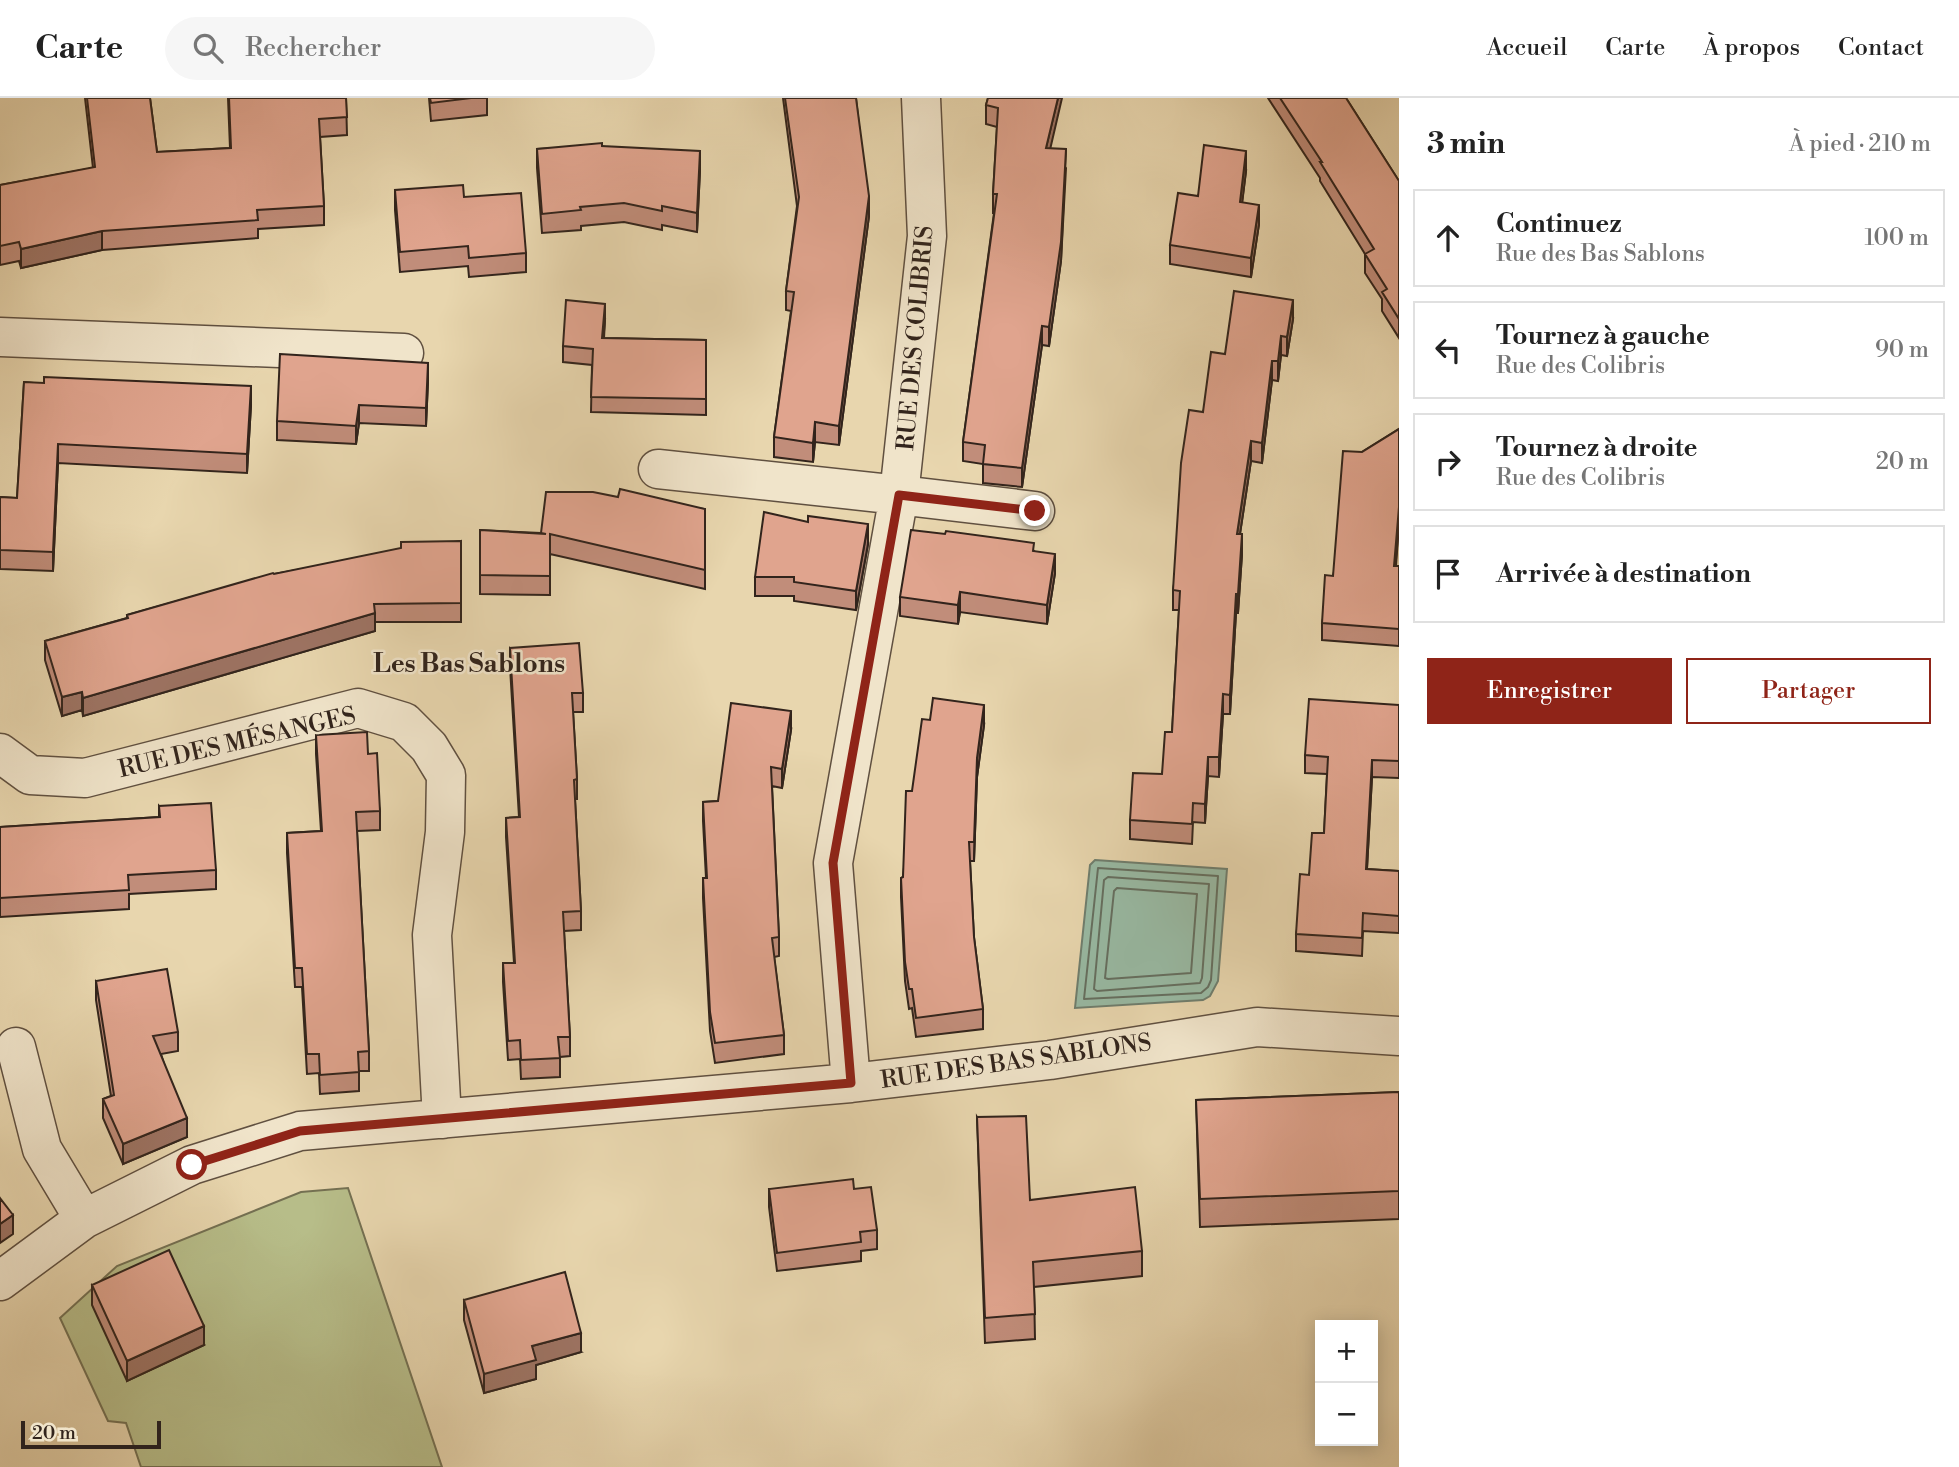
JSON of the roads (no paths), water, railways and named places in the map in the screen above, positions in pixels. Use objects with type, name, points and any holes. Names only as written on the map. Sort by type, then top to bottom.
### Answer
[{"type":"street","name":"RUE DES COLIBRIS","points":[[851,1083],[833,863],[899,495],[927,236],[920,98]]},
{"type":"street","points":[[0,337],[404,353]]},
{"type":"street","points":[[658,469],[1035,511]]},
{"type":"street","name":"RUE DES MÉSANGES","points":[[0,754],[30,775],[85,778],[358,708],[404,722],[429,747],[446,775],[445,832],[432,935],[442,1119]]},
{"type":"street","name":"RUE DES BAS SABLONS","points":[[0,1281],[84,1219],[192,1165],[300,1131],[851,1083],[1051,1060],[1257,1027],[1399,1036]]},
{"type":"street","points":[[16,1047],[42,1149],[84,1219]]},
{"type":"water","points":[[1095,860],[1227,869],[1218,981],[1210,996],[1203,1000],[1075,1008],[1090,865]]},
{"type":"district","name":"Les Bas Sablons","points":[[469,663]]}]
